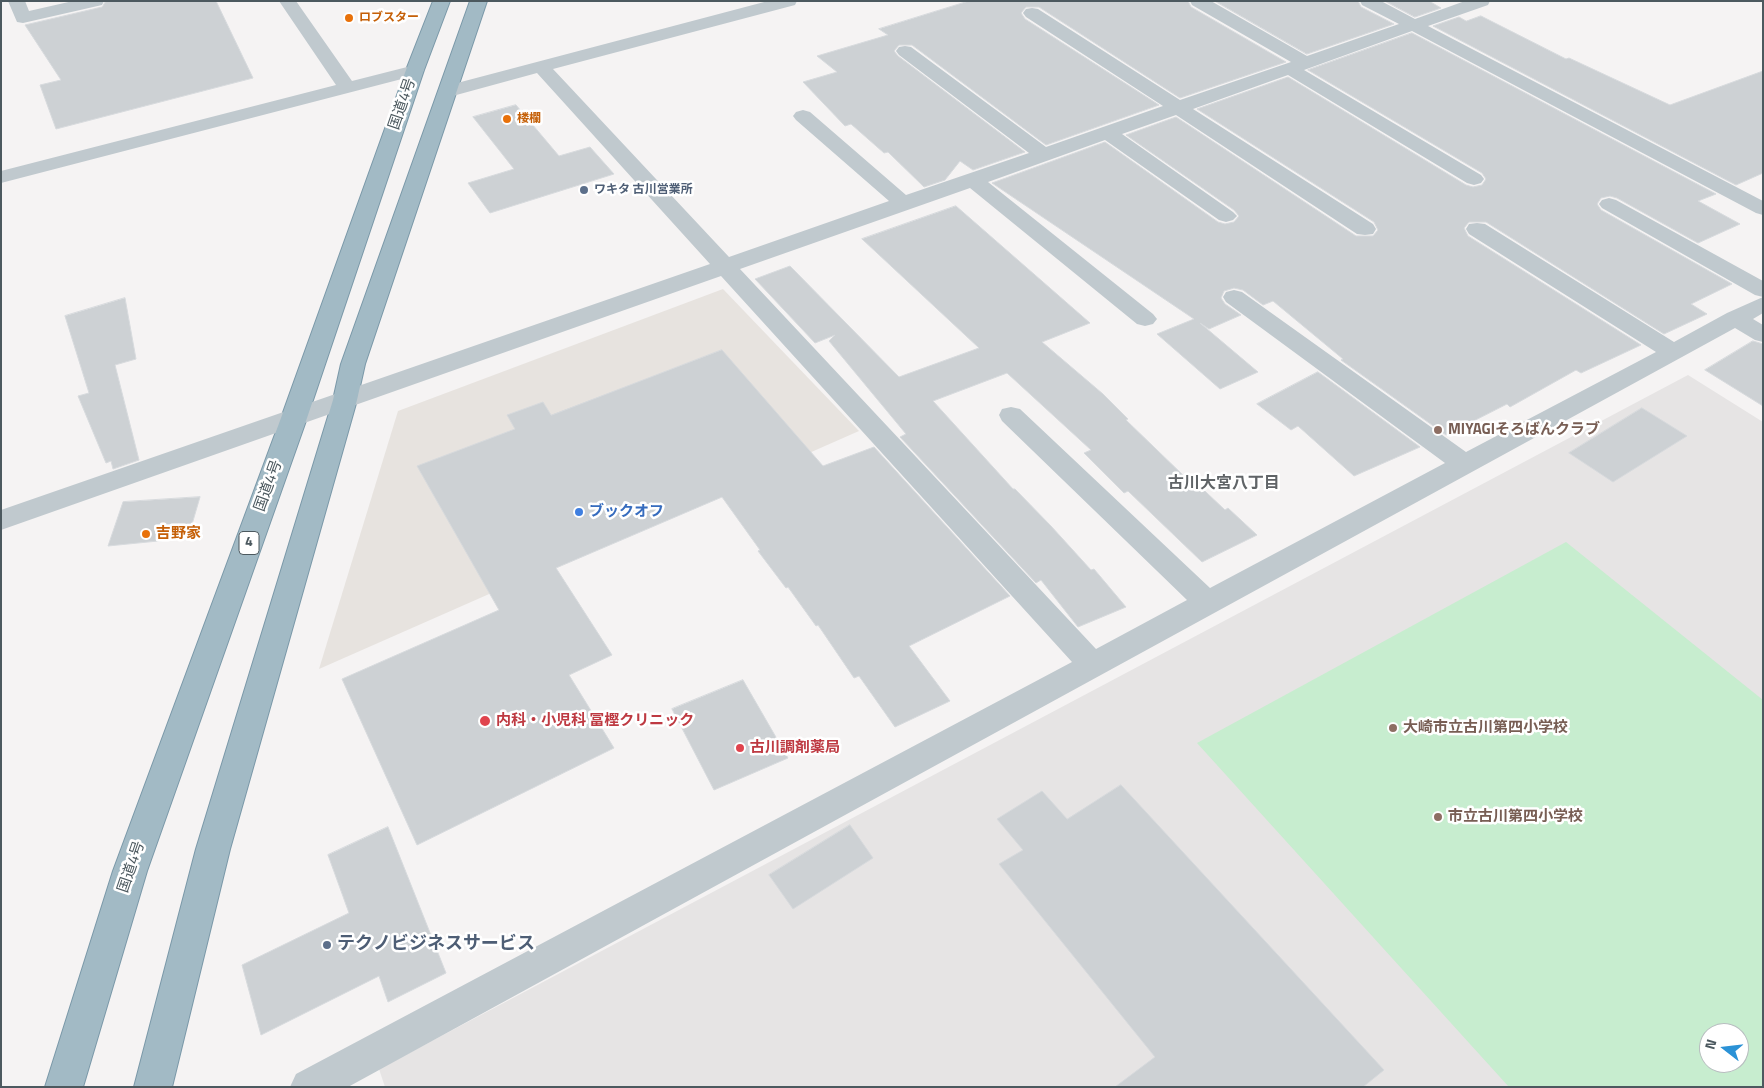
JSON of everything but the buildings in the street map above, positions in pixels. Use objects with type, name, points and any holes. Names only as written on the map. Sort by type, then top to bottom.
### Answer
[{"type":"highway","name":"国道4号","points":[[64,1087],[130,871],[294,418],[415,70],[442,1]]},
{"type":"highway","points":[[153,1087],[213,849],[354,364],[479,1]]},
{"type":"street","points":[[16,1],[23,18],[96,1]]},
{"type":"street","points":[[287,1],[346,86]]},
{"type":"street","points":[[449,91],[789,1]]},
{"type":"street","points":[[1198,1],[1474,179]]},
{"type":"street","points":[[1368,1],[1763,209]]},
{"type":"street","points":[[1,520],[1482,1]]},
{"type":"street","points":[[1032,13],[1365,229]]},
{"type":"street","points":[[905,51],[1044,155]]},
{"type":"street","points":[[541,67],[1093,664]]},
{"type":"street","points":[[1,177],[346,86],[415,70]]},
{"type":"street","points":[[803,116],[904,204]]},
{"type":"street","points":[[1108,133],[1226,216]]},
{"type":"street","points":[[973,180],[1145,319]]},
{"type":"street","points":[[1609,204],[1763,290]]},
{"type":"street","points":[[1477,229],[1673,352]]},
{"type":"street","points":[[1234,297],[1464,464]]},
{"type":"street","points":[[326,1083],[1093,664],[1763,304]]},
{"type":"street","points":[[1735,318],[1763,335]]},
{"type":"street","points":[[1011,415],[1208,603]]},
{"type":"shaded area","points":[[723,289],[859,431],[319,669],[398,411]]},
{"type":"shaded area","name":"大崎市立古川第四小学校","points":[[1688,375],[1763,422],[1763,1087],[385,1087],[379,1069]]},
{"type":"green space","points":[[1566,542],[1763,700],[1763,1087],[1509,1087],[1197,743]]},
{"type":"place","name":"ロブスター","points":[[349,18]]},
{"type":"place","name":"楼欄","points":[[507,119]]},
{"type":"place","name":"ワキタ 古川営業所","points":[[584,190]]},
{"type":"place","name":"MIYAGIそろばんクラブ","points":[[1438,430]]},
{"type":"place","name":"ブックオフ","points":[[579,512]]},
{"type":"place","name":"吉野家","points":[[146,534]]},
{"type":"place","name":"内科・小児科 冨樫クリニック","points":[[485,721]]},
{"type":"place","name":"大崎市立古川第四小学校","points":[[1393,728]]},
{"type":"place","name":"古川調剤薬局","points":[[740,748]]},
{"type":"place","name":"市立古川第四小学校","points":[[1438,817]]},
{"type":"place","name":"テクノビジネスサービス","points":[[327,945]]},
{"type":"district","name":"古川大宮八丁目","points":[[1224,484]]}]
